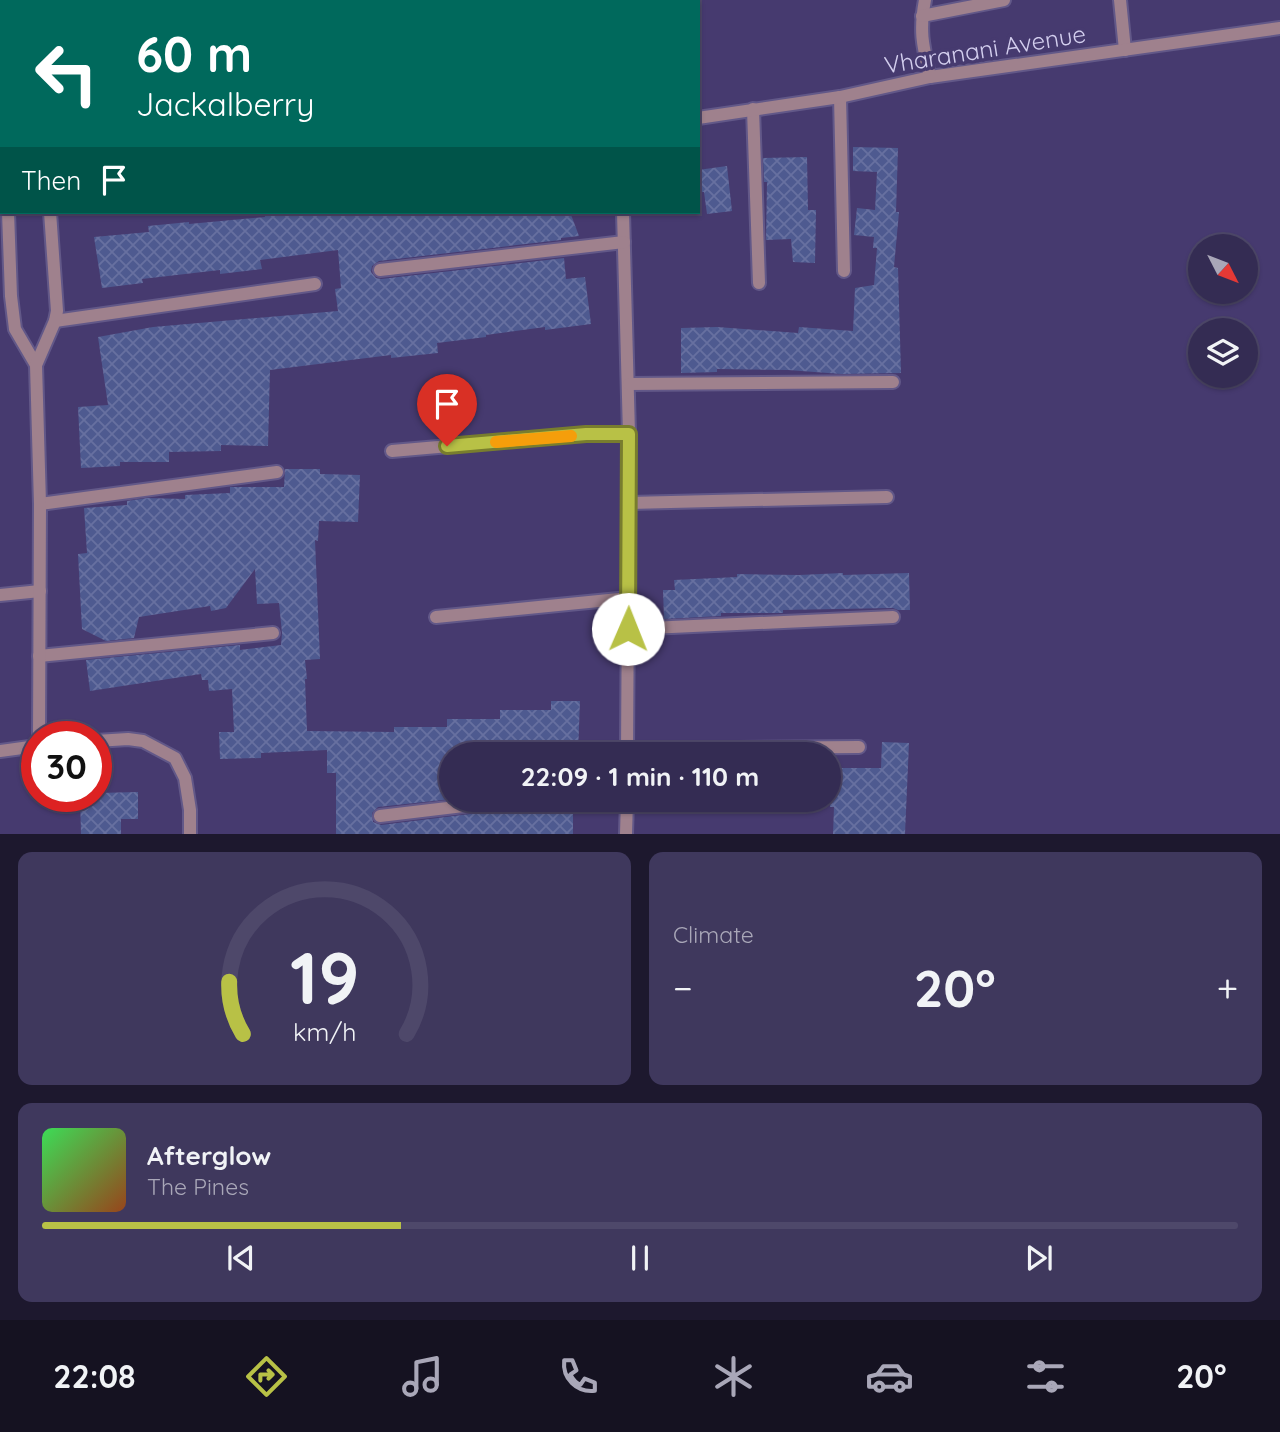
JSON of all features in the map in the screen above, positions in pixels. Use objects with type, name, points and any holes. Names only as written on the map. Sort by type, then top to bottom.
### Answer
[{"type":"street","points":[[925,0],[921,40],[930,77]]},
{"type":"street","points":[[922,16],[1004,0]]},
{"type":"street","points":[[1120,0],[1125,50]]},
{"type":"street","name":"Vharanani Avenue","points":[[700,118],[840,97],[930,77],[1280,28]]},
{"type":"street","points":[[840,97],[844,271]]},
{"type":"street","points":[[753,109],[759,283]]},
{"type":"street","points":[[8,214],[15,329],[36,365]]},
{"type":"street","points":[[39,721],[40,504],[36,365],[57,311],[50,214]]},
{"type":"street","points":[[622,214],[629,384],[627,742]]},
{"type":"street","points":[[380,270],[624,242]]},
{"type":"street","points":[[55,321],[315,284]]},
{"type":"street","points":[[0,331],[15,329]]},
{"type":"street","points":[[629,384],[893,382]]},
{"type":"street","points":[[392,451],[586,434],[629,434]]},
{"type":"street","points":[[40,504],[277,472]]},
{"type":"street","points":[[629,503],[887,497]]},
{"type":"street","points":[[0,595],[40,591]]},
{"type":"street","points":[[436,617],[629,598]]},
{"type":"street","points":[[628,629],[893,617]]},
{"type":"street","points":[[39,656],[273,633]]},
{"type":"street","points":[[112,740],[142,741],[176,758],[185,778],[190,810],[190,834]]},
{"type":"street","points":[[841,747],[859,747]]},
{"type":"street","points":[[0,751],[21,748]]},
{"type":"street","points":[[380,816],[439,809]]},
{"type":"street","points":[[626,834],[627,812]]},
{"type":"building","points":[[853,147],[898,148],[896,212],[899,212],[894,267],[898,268],[901,373],[841,374],[717,369],[717,372],[681,373],[681,328],[717,327],[798,333],[799,327],[853,331],[855,288],[874,285],[877,248],[873,248],[874,237],[854,235],[857,208],[875,210],[877,172],[853,171]]},
{"type":"building","points":[[807,157],[808,210],[816,210],[815,263],[793,262],[791,239],[766,240],[767,182],[764,182],[763,158]]},
{"type":"building","points":[[727,166],[732,211],[707,214],[704,192],[700,192],[700,170]]},
{"type":"building","points":[[264,214],[571,214],[579,236],[379,261],[372,266],[371,272],[381,279],[564,258],[566,279],[585,277],[591,324],[545,330],[545,327],[437,343],[438,353],[391,358],[391,355],[270,370],[268,446],[221,445],[221,451],[169,452],[169,462],[120,462],[120,466],[81,468],[78,407],[108,405],[98,337],[153,327],[338,311],[335,289],[341,288],[338,250],[260,260],[262,269],[220,274],[220,270],[142,279],[143,283],[102,288],[94,237],[149,232],[148,226],[265,217]]},
{"type":"building","points":[[285,469],[320,469],[320,474],[360,475],[358,522],[319,521],[318,541],[315,540],[320,659],[305,660],[307,731],[394,732],[394,727],[447,727],[447,719],[500,719],[500,710],[551,710],[551,701],[580,701],[578,742],[439,742],[439,800],[378,807],[372,813],[373,822],[381,825],[492,812],[573,812],[573,834],[336,834],[336,773],[327,773],[327,750],[261,753],[261,758],[220,759],[219,732],[234,732],[232,689],[209,691],[208,680],[202,680],[201,674],[90,691],[86,660],[240,645],[240,650],[281,645],[282,633],[279,603],[257,604],[255,569],[226,608],[211,611],[210,606],[139,617],[134,638],[106,641],[82,629],[78,554],[87,553],[84,508],[127,505],[127,501],[147,498],[185,499],[185,495],[230,493],[230,487],[284,487]]},
{"type":"building","points":[[909,573],[910,610],[783,610],[783,613],[721,613],[721,616],[664,619],[663,590],[675,590],[674,580],[737,577],[737,574]]},
{"type":"building","points":[[882,742],[909,743],[905,834],[833,834],[834,812],[841,812],[841,768],[881,768]]},
{"type":"building","points":[[138,792],[138,819],[121,819],[121,834],[81,834],[80,812],[112,812],[112,793]]},
{"type":"slow traffic","points":[[496,442],[571,436]]},
{"type":"route","points":[[447,446],[586,434],[629,434],[628,629]]}]
